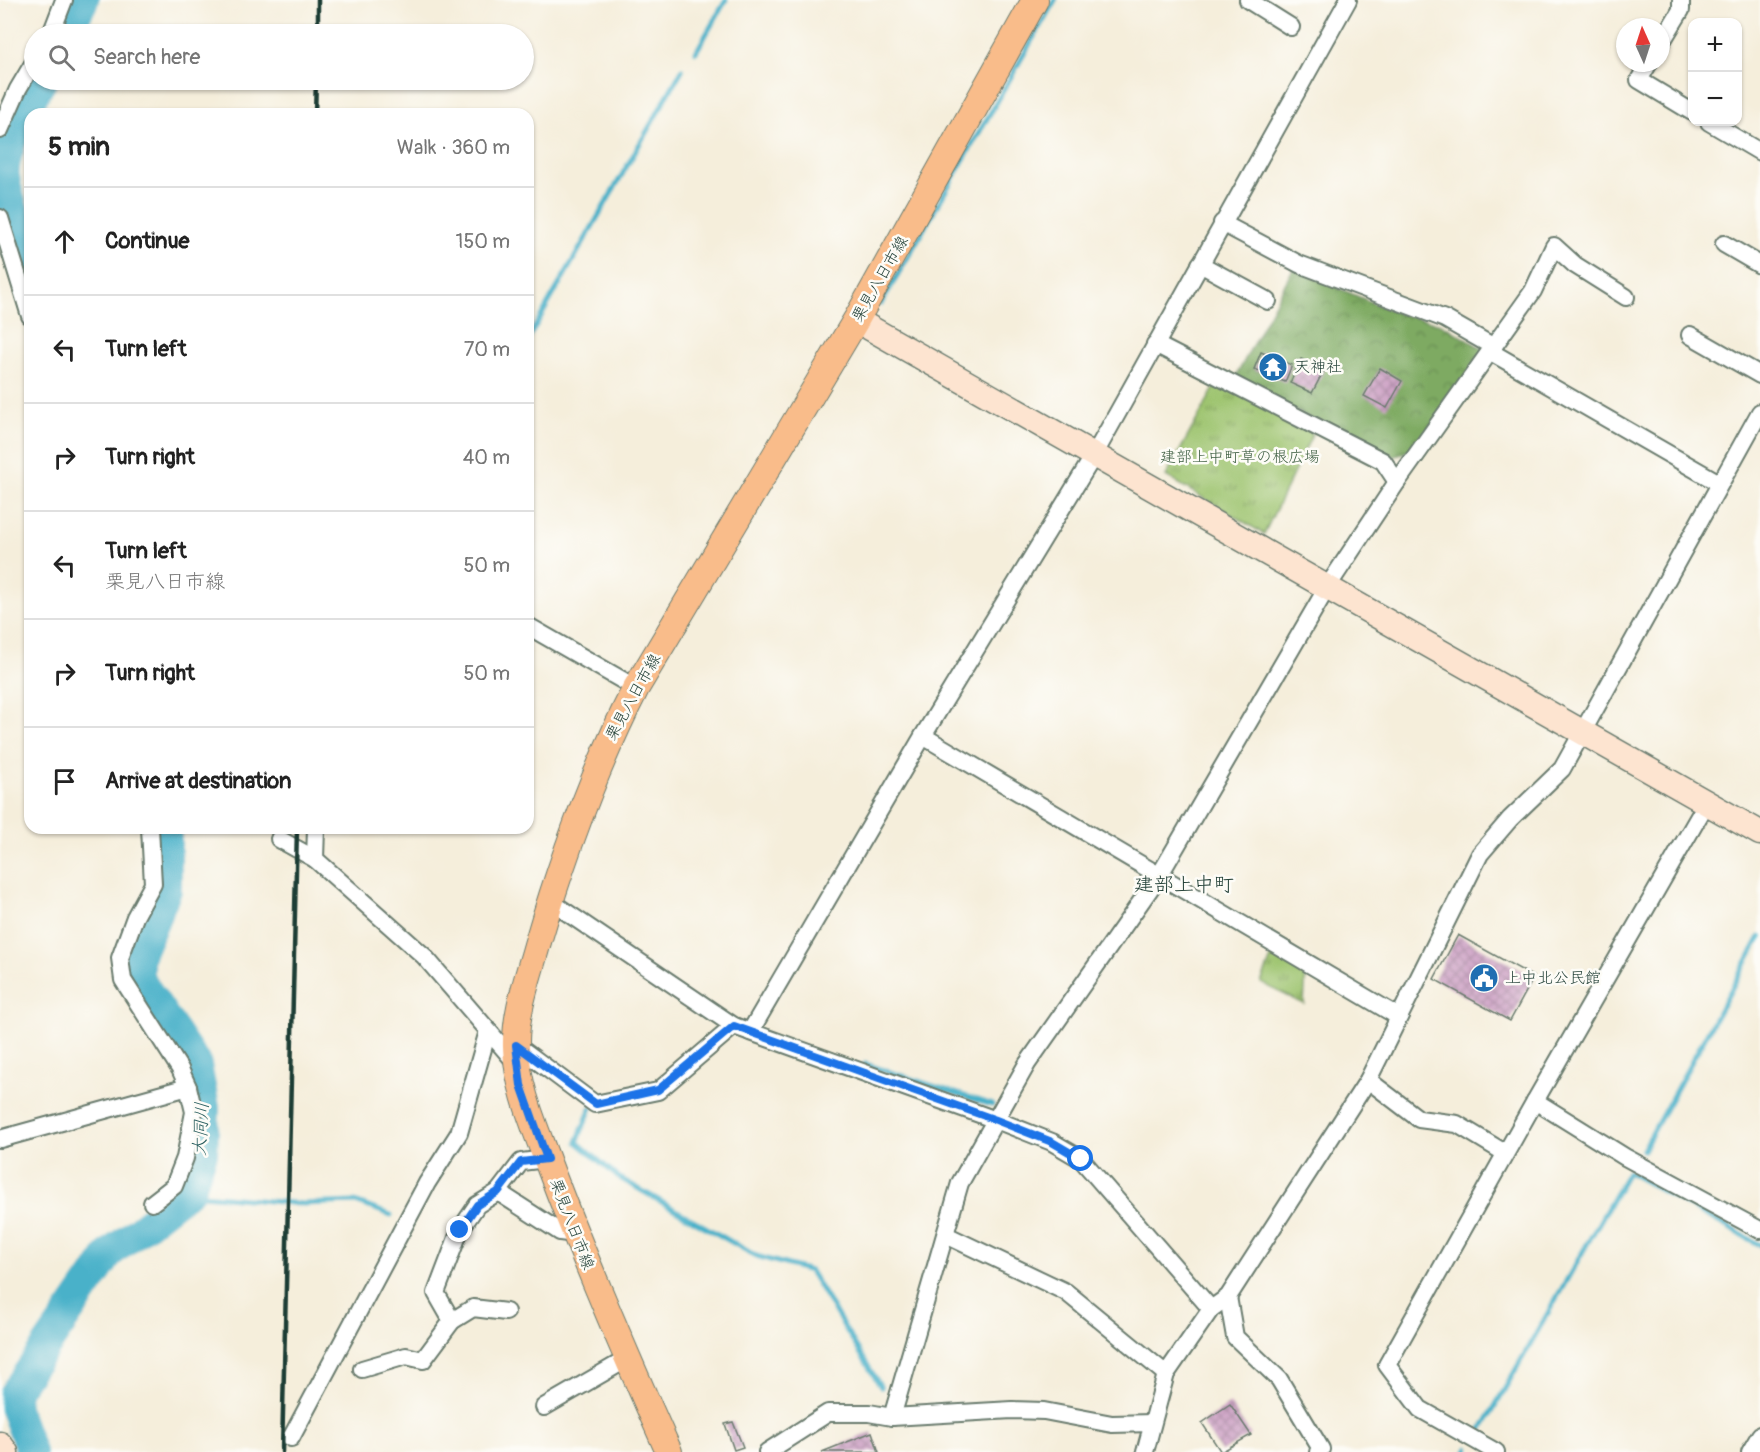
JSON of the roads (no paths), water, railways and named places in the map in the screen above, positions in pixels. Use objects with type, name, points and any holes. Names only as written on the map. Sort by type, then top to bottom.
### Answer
[{"type":"main road","name":"栗見八日市線","points":[[669,1452],[575,1234],[521,1085],[517,1054],[525,985],[550,901],[605,747],[636,688],[856,320],[1035,0]]},
{"type":"street","points":[[55,24],[64,0]]},
{"type":"street","points":[[1248,0],[1291,27]]},
{"type":"street","points":[[279,839],[315,859],[424,956],[488,1031],[517,1054],[596,1104],[658,1090],[742,1029],[1093,457],[1348,0]]},
{"type":"street","points":[[1670,28],[1681,10],[1681,0]]},
{"type":"street","points":[[1644,72],[1639,80],[1688,109]]},
{"type":"street","points":[[0,130],[24,79]]},
{"type":"street","points":[[1716,126],[1760,152]]},
{"type":"street","points":[[0,218],[3,236],[24,298]]},
{"type":"street","points":[[1222,223],[1299,264],[1445,319],[1492,350],[1719,483]]},
{"type":"street","points":[[1724,244],[1760,266]]},
{"type":"street","points":[[891,1417],[960,1184],[1027,1064],[1159,876],[1328,586],[1397,482],[1533,291],[1554,246],[1575,265],[1626,297]]},
{"type":"street","points":[[1200,264],[1268,301]]},
{"type":"street","points":[[856,320],[1093,457],[1328,586],[1760,833]]},
{"type":"street","points":[[1690,335],[1760,375]]},
{"type":"street","points":[[1155,344],[1383,461],[1397,482]]},
{"type":"street","points":[[1145,1452],[1166,1374],[1211,1309],[1228,1297],[1368,1080],[1480,854],[1510,819],[1562,770],[1580,732],[1760,412]]},
{"type":"street","points":[[534,629],[636,688]]},
{"type":"street","points":[[923,736],[1399,1017]]},
{"type":"street","points":[[1496,1452],[1420,1409],[1387,1365],[1505,1153],[1706,804]]},
{"type":"street","points":[[150,834],[153,884],[135,917],[120,958],[123,980],[180,1069],[188,1087],[194,1112],[185,1158],[174,1186],[152,1203]]},
{"type":"street","points":[[315,859],[316,834]]},
{"type":"street","points":[[550,901],[742,1029],[996,1120],[1052,1142],[1081,1159],[1211,1309]]},
{"type":"street","points":[[291,1438],[427,1183],[459,1133],[488,1031]]},
{"type":"street","points":[[1368,1080],[1419,1119],[1457,1124],[1505,1153]]},
{"type":"street","points":[[0,1139],[188,1087]]},
{"type":"street","points":[[1535,1101],[1625,1157],[1760,1230]]},
{"type":"street","points":[[452,1321],[436,1293],[460,1230],[477,1205],[498,1192],[521,1162],[547,1159]]},
{"type":"street","points":[[498,1192],[560,1232],[575,1234]]},
{"type":"street","points":[[946,1235],[1066,1292],[1166,1374]]},
{"type":"street","points":[[1228,1297],[1235,1337],[1279,1379],[1321,1449],[1318,1452]]},
{"type":"street","points":[[362,1369],[406,1356],[423,1360],[452,1321],[473,1308],[506,1312]]},
{"type":"street","points":[[544,1407],[627,1359]]},
{"type":"street","points":[[767,1452],[828,1413],[869,1413],[891,1417],[1012,1410],[1044,1411],[1112,1424],[1152,1423]]},
{"type":"street","points":[[1750,1452],[1760,1434]]},
{"type":"street","points":[[0,1444],[6,1452]]},
{"type":"waterway","name":"大同川","points":[[72,24],[84,0]]},
{"type":"waterway","points":[[696,52],[726,0]]},
{"type":"waterway","points":[[881,304],[1055,0]]},
{"type":"waterway","points":[[534,329],[682,70]]},
{"type":"waterway","name":"大同川","points":[[27,108],[37,90]]},
{"type":"waterway","name":"大同川","points":[[24,114],[12,139],[5,164],[5,175],[9,196],[24,239]]},
{"type":"waterway","name":"大同川","points":[[31,1452],[15,1409],[14,1393],[110,1253],[190,1190],[203,1153],[205,1108],[197,1065],[139,978],[139,957],[167,890],[167,834]]},
{"type":"waterway","points":[[1643,1150],[1760,937]]},
{"type":"waterway","points":[[865,1064],[992,1105]]},
{"type":"waterway","points":[[591,1108],[577,1142],[618,1177],[756,1256],[810,1271],[881,1387]]},
{"type":"waterway","points":[[1482,1429],[1628,1172],[1760,1245]]},
{"type":"waterway","points":[[190,1190],[203,1195],[302,1204],[355,1202],[391,1215]]},
{"type":"waterway","points":[[1466,1452],[1468,1448]]},
{"type":"railway","points":[[318,0],[318,24]]},
{"type":"railway","points":[[315,108],[316,90]]},
{"type":"railway","points":[[282,1452],[297,834]]},
{"type":"place","name":"天神社","points":[[1273,367]]},
{"type":"place","name":"上中北公民館","points":[[1484,978]]},
{"type":"district","name":"建部上中町","points":[[1184,884]]},
{"type":"park label","name":"建部上中町草の根広場","points":[[1240,457]]}]
